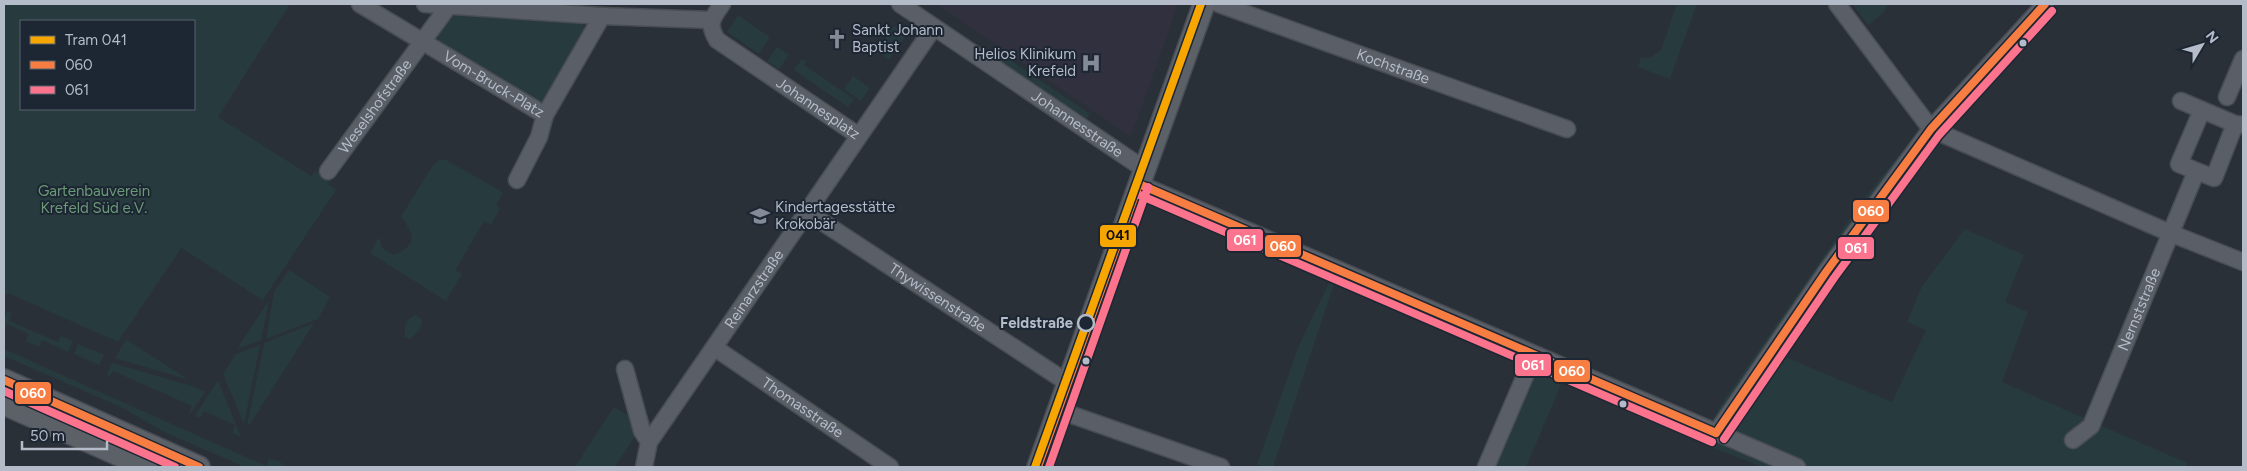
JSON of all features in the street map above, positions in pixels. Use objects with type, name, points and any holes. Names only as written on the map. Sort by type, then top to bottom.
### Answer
[{"type":"main road","points":[[1038,467],[1204,4]]},
{"type":"main road","points":[[4,380],[199,467]]},
{"type":"main road","points":[[4,404],[146,467]]},
{"type":"street","name":"Vom-Bruck-Platz","points":[[360,4],[545,115],[602,16]]},
{"type":"street","points":[[425,4],[449,4],[602,16],[711,20],[722,4]]},
{"type":"street","points":[[421,41],[449,4]]},
{"type":"street","points":[[900,4],[934,27]]},
{"type":"street","name":"Kochstraße","points":[[1219,4],[1567,129]]},
{"type":"street","points":[[1837,4],[1931,129],[2170,233],[2243,262]]},
{"type":"street","points":[[1716,433],[1826,272],[1931,129],[2045,4]]},
{"type":"street","name":"Johannesplatz","points":[[711,20],[712,31],[717,40],[858,136],[934,27]]},
{"type":"street","name":"Johannesstraße","points":[[934,27],[1142,177],[1534,356],[1797,467]]},
{"type":"street","name":"Weselshofstraße","points":[[328,171],[421,41]]},
{"type":"street","points":[[2227,97],[2243,59]]},
{"type":"street","points":[[2181,101],[2239,125],[2214,178],[2179,164],[2202,110]]},
{"type":"street","points":[[517,180],[539,137],[545,115]]},
{"type":"street","name":"Reinarzstraße","points":[[644,467],[649,442],[858,136]]},
{"type":"street","name":"Nernststraße","points":[[2073,440],[2091,426],[2196,172]]},
{"type":"street","name":"Thywissenstraße","points":[[807,212],[1068,383]]},
{"type":"street","name":"Thomasstraße","points":[[715,348],[890,467]]},
{"type":"street","points":[[1486,467],[1534,356]]},
{"type":"street","points":[[624,369],[642,432],[649,442]]},
{"type":"street","points":[[1058,410],[1222,467]]},
{"type":"shaded area","name":"Helios Klinikum Krefeld","points":[[937,4],[1178,4],[1130,136]]},
{"type":"green space","name":"Gartenbauverein Krefeld Süd e.V.","points":[[4,4],[290,4],[218,117],[311,176],[315,171],[330,180],[328,184],[336,190],[263,300],[181,248],[118,342],[8,293],[5,297]]},
{"type":"green space","points":[[1677,4],[1697,4],[1670,79],[1638,67],[1641,57],[1650,58],[1661,50]]},
{"type":"green space","points":[[1852,4],[1888,4],[1884,12],[1868,25]]},
{"type":"green space","points":[[455,13],[577,20],[586,29],[543,105],[440,44],[439,31]]},
{"type":"green space","points":[[738,15],[770,37],[759,54],[727,32]]},
{"type":"green space","points":[[894,26],[907,34],[889,60],[883,56],[888,49],[881,44]]},
{"type":"green space","points":[[777,47],[789,55],[779,69],[767,61]]},
{"type":"green space","points":[[994,49],[1090,114],[1086,120],[994,59]]},
{"type":"green space","points":[[802,59],[806,61],[804,65],[854,99],[848,107],[794,70]]},
{"type":"green space","points":[[853,76],[870,88],[861,101],[844,89]]},
{"type":"green space","points":[[1917,133],[1939,146],[1829,290],[1783,356],[1892,402],[1926,330],[1907,322],[1922,286],[1965,229],[2024,255],[2005,302],[2028,312],[2002,382],[2187,463],[2186,467],[1762,467],[1699,442],[1724,400],[1862,201]]},
{"type":"green space","points":[[439,160],[446,160],[503,192],[496,205],[500,208],[491,225],[484,221],[455,270],[462,274],[446,301],[370,253],[379,237],[382,248],[394,255],[410,243],[411,234],[401,217],[433,165]]},
{"type":"green space","points":[[289,270],[330,297],[318,319],[266,339],[274,292]]},
{"type":"green space","points":[[1329,283],[1334,284],[1273,467],[1257,465],[1299,345]]},
{"type":"green space","points":[[269,300],[261,340],[237,349]]},
{"type":"green space","points":[[7,311],[12,313],[9,321],[58,342],[61,336],[73,341],[68,352],[42,340],[39,347],[26,341],[29,334],[7,324],[4,330],[4,320]]},
{"type":"green space","points":[[415,315],[422,319],[422,322],[419,330],[410,339],[405,337],[405,327],[407,321]]},
{"type":"green space","points":[[314,323],[250,424],[247,426],[264,343]]},
{"type":"green space","points":[[127,340],[189,380],[115,358]]},
{"type":"green space","points":[[78,344],[104,355],[99,365],[74,354]]},
{"type":"green space","points":[[260,345],[244,424],[223,374],[236,354]]},
{"type":"green space","points":[[4,349],[266,466],[269,459],[279,461],[286,467],[245,467],[162,431],[123,408],[4,356]]},
{"type":"green space","points":[[112,363],[192,386],[205,392],[189,414],[192,406],[113,371],[109,377],[107,375]]},
{"type":"green space","points":[[1537,372],[1561,385],[1526,467],[1495,467]]},
{"type":"green space","points":[[218,380],[241,437],[232,433],[235,425],[204,411],[200,418],[195,416]]},
{"type":"green space","points":[[614,407],[630,417],[635,436],[615,467],[575,467]]},
{"type":"tram line","name":"041","points":[[1035,467],[1201,4]]},
{"type":"transit line","name":"060","points":[[1716,433],[1826,272],[1931,129],[2045,4]]},
{"type":"transit line","name":"061","points":[[1724,439],[1834,278],[1939,135],[2052,11]]},
{"type":"transit line","name":"060","points":[[1139,184],[1716,433]]},
{"type":"transit line","name":"060","points":[[1038,467],[1139,184]]},
{"type":"transit line","name":"061","points":[[1049,467],[1148,187]]},
{"type":"transit line","name":"061","points":[[1135,193],[1712,442]]},
{"type":"transit line","name":"060","points":[[4,380],[199,467]]},
{"type":"transit line","name":"061","points":[[4,391],[175,467]]},
{"type":"place","name":"Sankt Johann Baptist","points":[[837,39]]},
{"type":"place","name":"Helios Klinikum Krefeld","points":[[1091,63]]},
{"type":"place","name":"Kindertagesstätte Krokobär","points":[[760,216]]},
{"type":"place","name":"Feldstraße","points":[[1086,323]]}]
